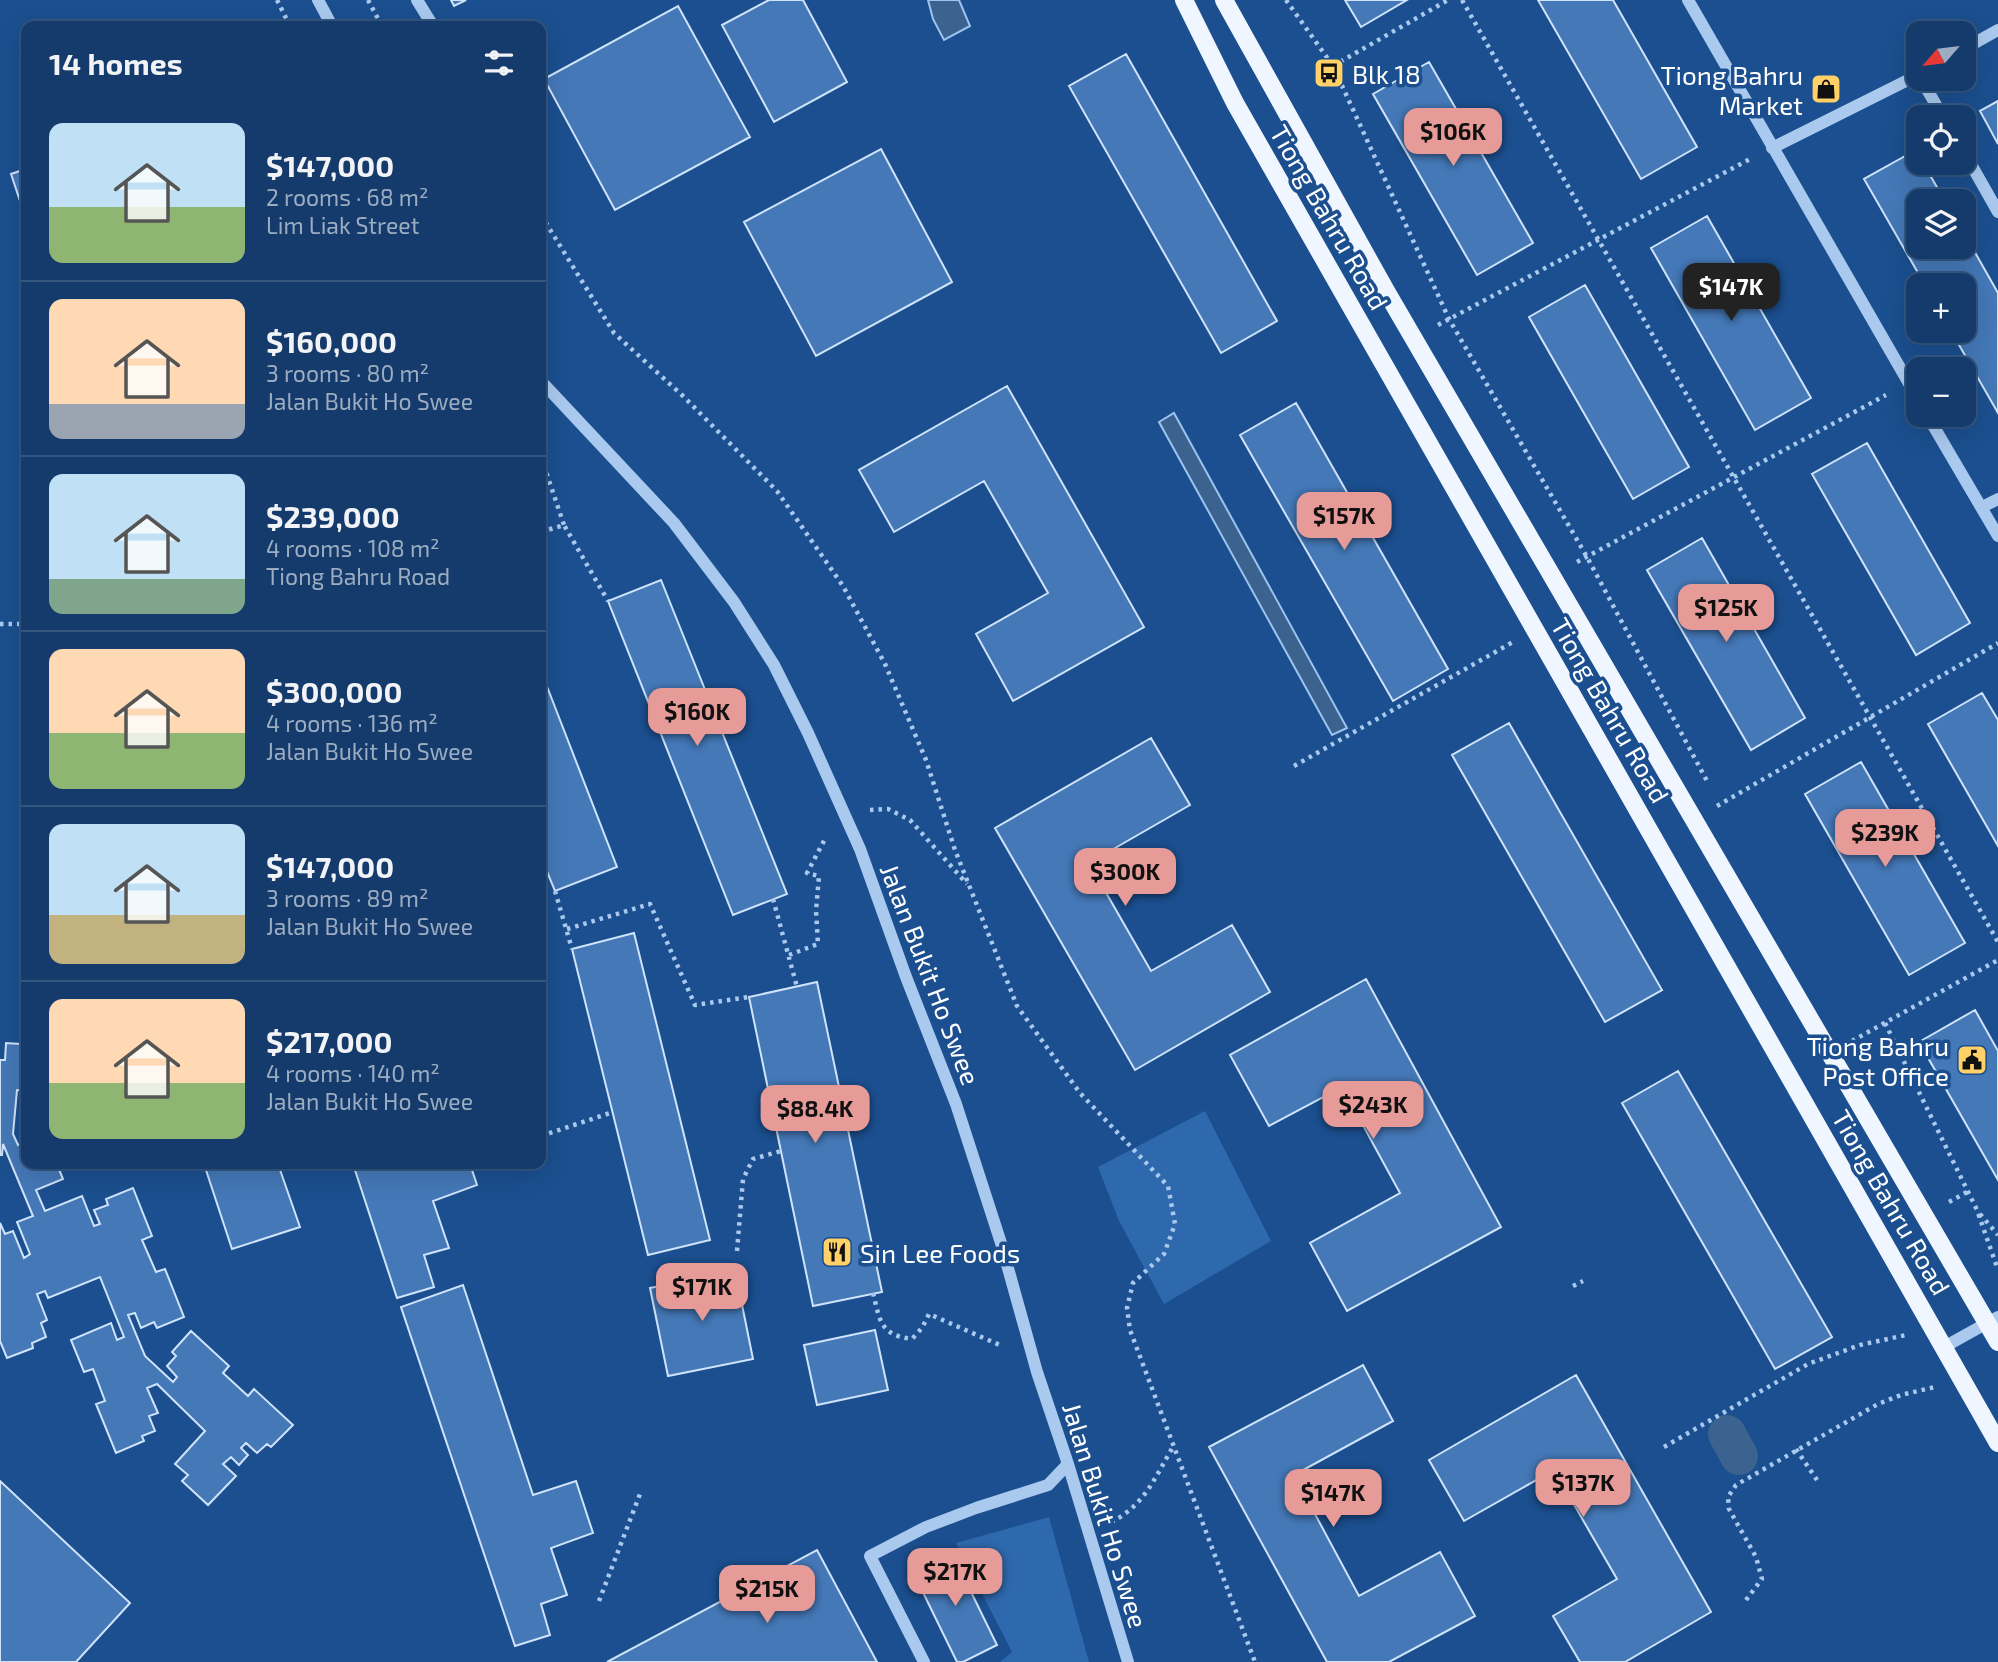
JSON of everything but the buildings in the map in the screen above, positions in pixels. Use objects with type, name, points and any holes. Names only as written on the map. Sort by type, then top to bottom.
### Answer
[{"type":"main road","name":"Tiong Bahru Road","points":[[1184,0],[1236,103],[1998,1443]]},
{"type":"main road","name":"Tiong Bahru Road","points":[[1224,0],[1413,338],[1832,1054],[1992,1321],[1998,1342]]},
{"type":"street","points":[[318,0],[329,21]]},
{"type":"street","points":[[417,0],[430,21]]},
{"type":"street","points":[[1688,0],[1906,379]]},
{"type":"street","points":[[1976,42],[1998,30]]},
{"type":"street","points":[[1772,148],[1906,84]]},
{"type":"street","points":[[1976,173],[1998,212]]},
{"type":"street","name":"Jalan Bukit Ho Swee","points":[[546,386],[674,523],[734,602],[774,665],[844,812],[956,1104],[1128,1662]]},
{"type":"street","points":[[1934,427],[1998,537]]},
{"type":"street","points":[[1982,508],[1998,499]]},
{"type":"street","points":[[1944,1347],[1992,1321]]},
{"type":"street","points":[[924,1662],[870,1556],[926,1527],[1048,1485],[1068,1464]]},
{"type":"path","points":[[277,0],[288,21]]},
{"type":"path","points":[[368,0],[379,21]]},
{"type":"path","points":[[1286,0],[1333,66],[1449,319],[1587,557],[1727,816]]},
{"type":"path","points":[[1333,66],[1448,0]]},
{"type":"path","points":[[1462,0],[1998,942]]},
{"type":"path","points":[[1413,338],[1772,148]]},
{"type":"path","points":[[546,223],[614,333],[683,396],[778,491],[843,586],[886,664],[921,748],[955,850],[1017,1006],[1080,1093],[1168,1186],[1175,1224],[1164,1254],[1133,1283],[1127,1308],[1130,1330],[1255,1662]]},
{"type":"path","points":[[1552,575],[1906,383]]},
{"type":"path","points":[[546,471],[565,525],[608,601]]},
{"type":"path","points":[[546,531],[565,525]]},
{"type":"path","points":[[0,624],[21,624]]},
{"type":"path","points":[[1294,766],[1535,629]]},
{"type":"path","points":[[1694,819],[1998,643]]},
{"type":"path","points":[[844,812],[887,809],[910,820],[970,887]]},
{"type":"path","points":[[789,954],[818,944],[816,911],[819,876],[807,873],[828,833],[832,845]]},
{"type":"path","points":[[555,891],[572,948]]},
{"type":"path","points":[[773,899],[797,986]]},
{"type":"path","points":[[567,929],[650,904],[695,1005],[749,997]]},
{"type":"path","points":[[1832,1054],[1998,960]]},
{"type":"path","points":[[1885,1023],[1966,1192],[1998,1235]]},
{"type":"path","points":[[546,1134],[613,1112]]},
{"type":"path","points":[[737,1251],[743,1179],[753,1160],[781,1151]]},
{"type":"path","points":[[1945,1204],[1966,1192]]},
{"type":"path","points":[[1977,1210],[1998,1270]]},
{"type":"path","points":[[1573,1286],[1583,1281]]},
{"type":"path","points":[[873,1293],[880,1324],[901,1338],[912,1339],[929,1314],[1010,1349],[1007,1337]]},
{"type":"path","points":[[1664,1447],[1808,1364],[1860,1345],[1909,1334]]},
{"type":"path","points":[[1746,1601],[1762,1579],[1756,1557],[1729,1509],[1728,1497],[1736,1485],[1878,1404],[1901,1395],[1937,1387]]},
{"type":"path","points":[[1088,1533],[1134,1509],[1174,1445]]},
{"type":"path","points":[[1796,1449],[1817,1480]]},
{"type":"path","points":[[599,1601],[640,1494]]},
{"type":"shaded area","points":[[928,0],[959,0],[970,26],[944,40],[933,19]]},
{"type":"shaded area","points":[[1174,413],[1347,728],[1332,735],[1159,422]]},
{"type":"shaded area","points":[[1205,1111],[1271,1241],[1164,1304],[1119,1221],[1098,1167]]},
{"type":"shaded area","points":[[1049,1517],[1089,1662],[1000,1662],[1012,1652],[956,1543]]},
{"type":"waterway","points":[[1727,1434],[1739,1456]]},
{"type":"place","name":"Blk 18","points":[[1329,73]]},
{"type":"place","name":"Tiong Bahru Market","points":[[1826,89]]},
{"type":"place","name":"Tiong Bahru Post Office","points":[[1972,1060]]},
{"type":"place","name":"Sin Lee Foods","points":[[837,1252]]}]
